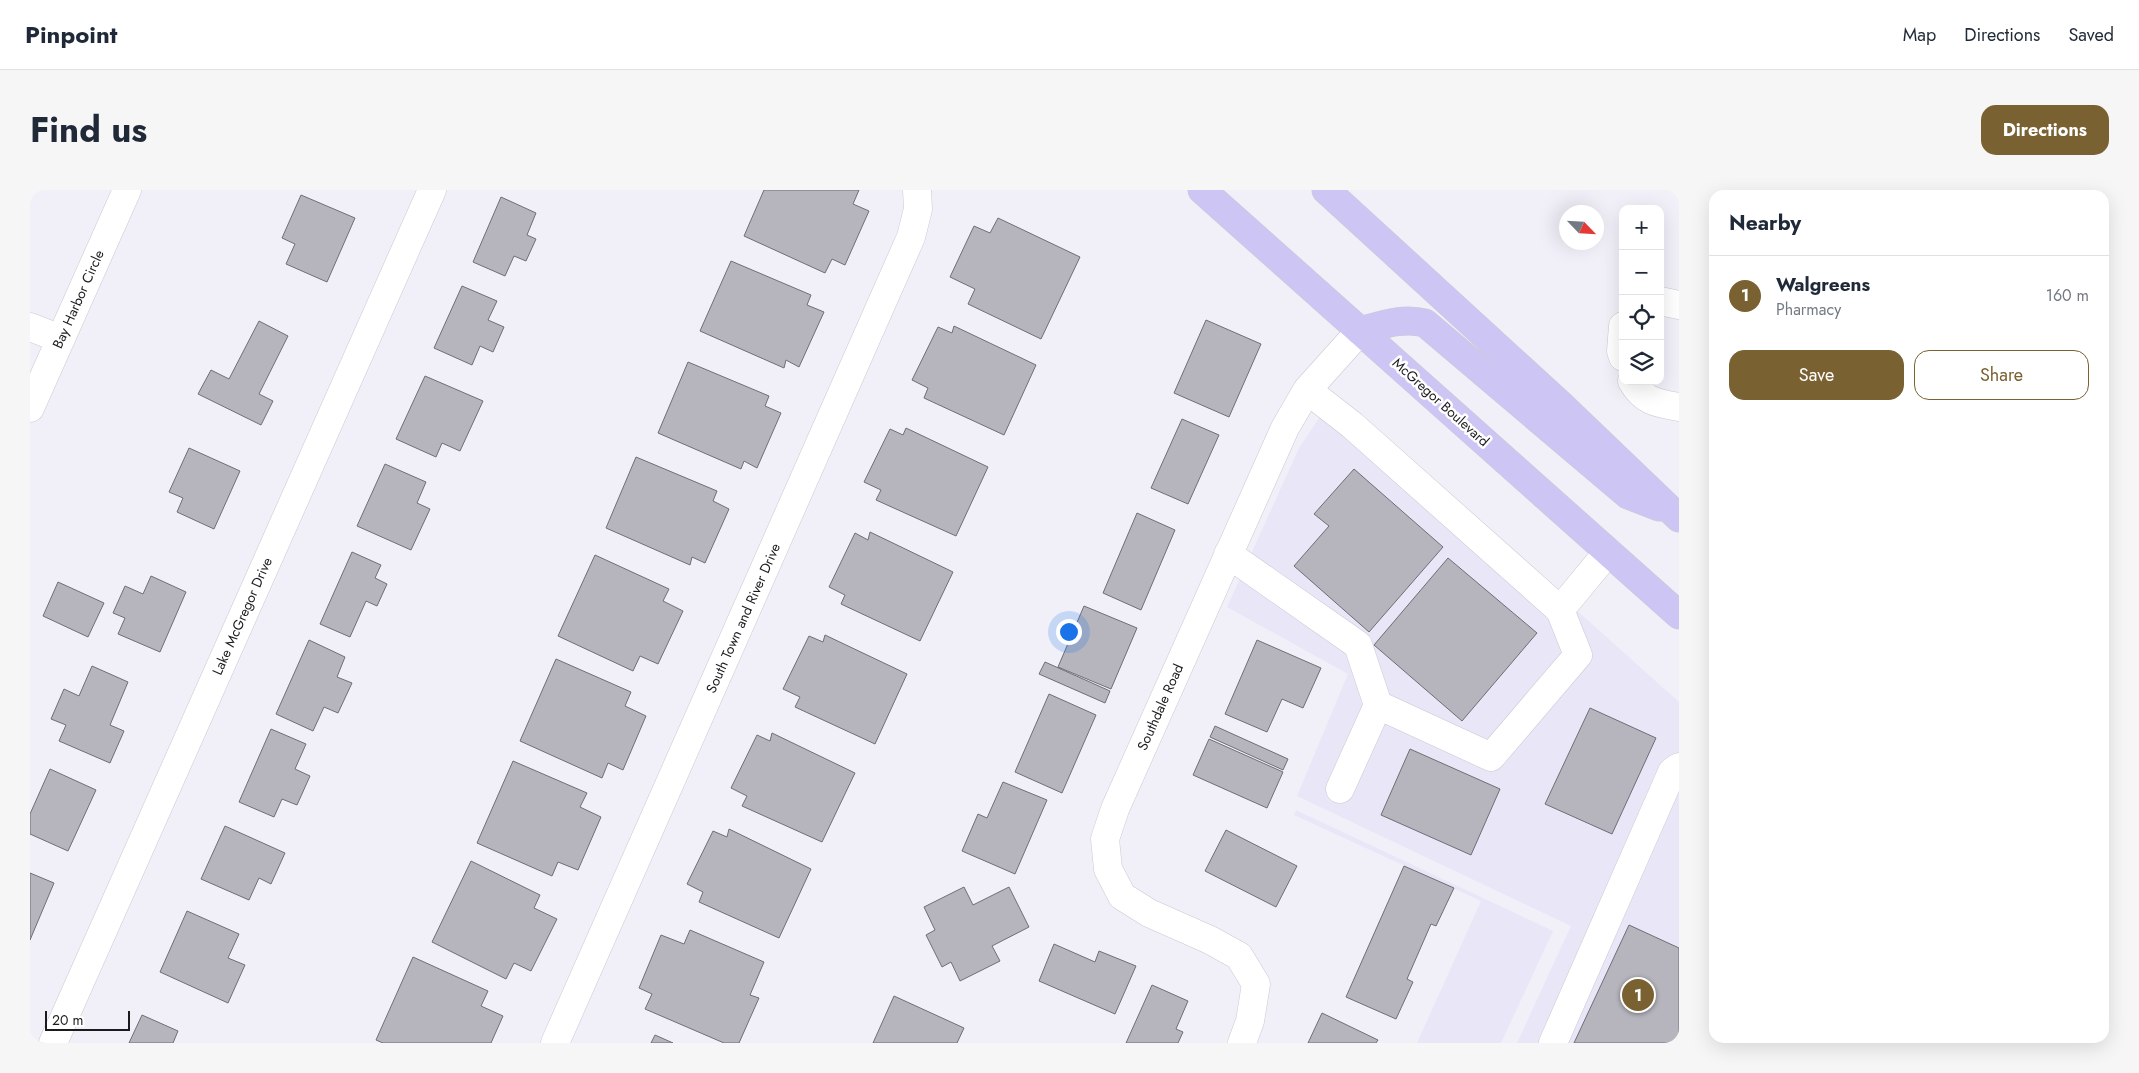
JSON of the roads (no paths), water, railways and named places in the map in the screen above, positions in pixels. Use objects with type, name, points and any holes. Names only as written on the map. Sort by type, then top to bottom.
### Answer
[{"type":"main road","name":"McGregor Boulevard","points":[[1202,190],[1679,615]]},
{"type":"main road","points":[[1326,190],[1555,399],[1676,515]]},
{"type":"main road","points":[[1360,331],[1412,319],[1425,323],[1628,495],[1676,515]]},
{"type":"street","name":"Bay Harbor Circle","points":[[30,408],[127,190]]},
{"type":"street","name":"Lake McGregor Drive","points":[[53,1043],[432,190]]},
{"type":"street","name":"South Town and River Drive","points":[[555,1043],[912,237],[918,208],[917,190]]},
{"type":"street","points":[[1664,302],[1679,305]]},
{"type":"street","points":[[30,327],[61,339]]},
{"type":"street","name":"Southdale Road","points":[[1242,1043],[1250,1021],[1256,984],[1240,956],[1210,940],[1149,913],[1122,896],[1108,869],[1106,839],[1115,809],[1285,428],[1307,390],[1360,331]]},
{"type":"street","points":[[1634,385],[1639,393],[1654,402],[1679,407]]},
{"type":"street","points":[[1307,390],[1352,425],[1560,610],[1578,655],[1491,757],[1378,705]]},
{"type":"street","points":[[1560,610],[1608,552]]},
{"type":"street","points":[[1228,554],[1358,645],[1378,705],[1340,788]]},
{"type":"street","points":[[1554,1043],[1672,772],[1679,767]]},
{"type":"place","name":"Walgreens","points":[[1638,995]]}]
